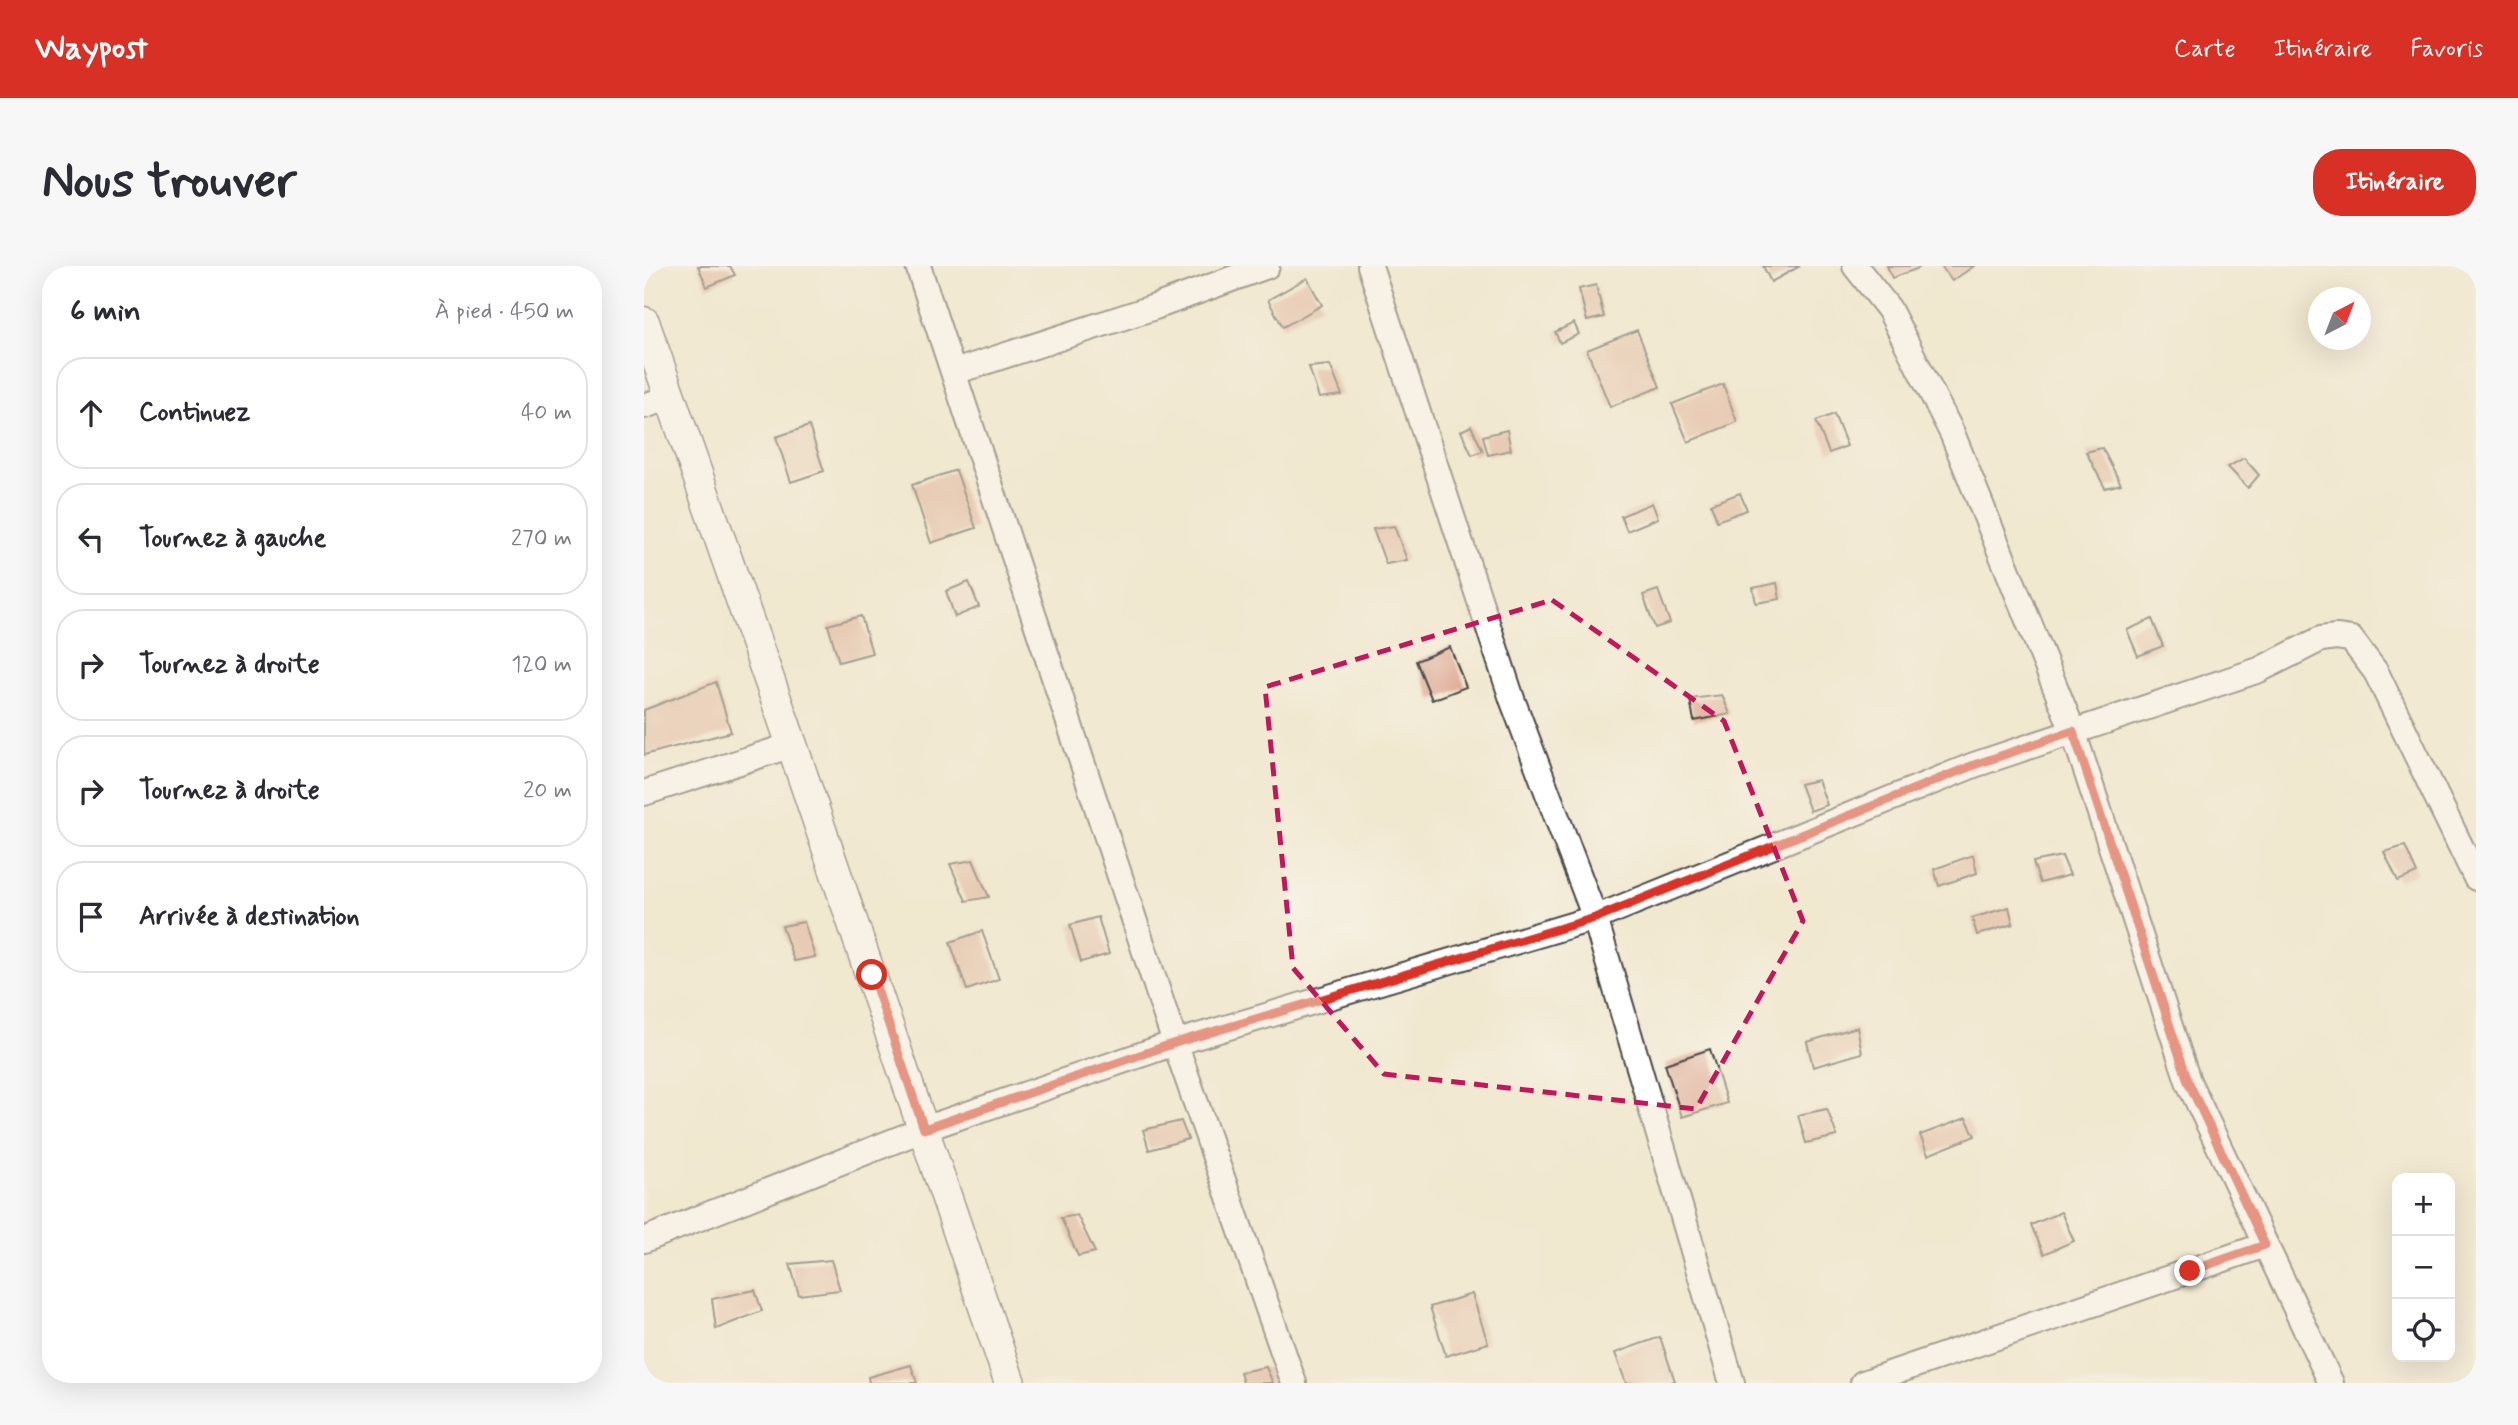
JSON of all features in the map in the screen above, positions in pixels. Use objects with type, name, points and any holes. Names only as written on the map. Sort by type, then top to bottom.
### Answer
[{"type":"street","points":[[918,266],[1175,1043],[1294,1383]]},
{"type":"street","points":[[954,372],[1154,307],[1268,266]]},
{"type":"street","points":[[1370,266],[1512,699],[1595,918],[1732,1383]]},
{"type":"street","points":[[1855,266],[1889,309],[1952,433],[2073,731],[2188,1081],[2331,1383]]},
{"type":"street","points":[[644,322],[658,401],[792,744],[1010,1383]]},
{"type":"street","points":[[644,1240],[924,1129],[1175,1043],[1595,918],[1974,765],[2259,670],[2321,639],[2351,639],[2376,672],[2476,878]]},
{"type":"street","points":[[644,793],[792,744]]},
{"type":"street","points":[[1863,1383],[2265,1245]]},
{"type":"highlighted area","points":[[1552,600],[1724,721],[1803,921],[1696,1109],[1384,1074],[1293,968],[1265,687]]},
{"type":"building","points":[[698,266],[730,266],[735,275],[707,287]]},
{"type":"building","points":[[1763,266],[1800,266],[1771,282]]},
{"type":"building","points":[[1887,266],[1918,266],[1919,268],[1892,278]]},
{"type":"building","points":[[1941,266],[1974,266],[1952,281]]},
{"type":"building","points":[[1307,278],[1322,305],[1283,327],[1268,300]]},
{"type":"building","points":[[1596,285],[1604,317],[1587,321],[1579,289]]},
{"type":"building","points":[[1574,323],[1579,334],[1560,343],[1555,332]]},
{"type":"building","points":[[1637,330],[1660,387],[1610,407],[1587,350]]},
{"type":"building","points":[[1330,365],[1342,395],[1319,398],[1309,367]]},
{"type":"building","points":[[1723,384],[1737,422],[1688,442],[1672,404]]},
{"type":"building","points":[[1834,414],[1847,446],[1829,453],[1816,421]]},
{"type":"building","points":[[809,426],[824,471],[791,482],[776,437]]},
{"type":"building","points":[[1471,426],[1483,451],[1472,455],[1461,431]]},
{"type":"building","points":[[1507,430],[1511,450],[1488,455],[1483,436]]},
{"type":"building","points":[[2102,448],[2121,484],[2105,488],[2086,452]]},
{"type":"building","points":[[2244,458],[2259,475],[2248,488],[2228,467]]},
{"type":"building","points":[[956,470],[976,528],[931,543],[912,485]]},
{"type":"building","points":[[1740,493],[1747,510],[1717,521],[1711,504]]},
{"type":"building","points":[[1652,503],[1658,518],[1627,531],[1621,516]]},
{"type":"building","points":[[1394,526],[1407,560],[1386,564],[1373,529]]},
{"type":"building","points":[[969,582],[979,607],[955,617],[946,591]]},
{"type":"building","points":[[1777,583],[1780,599],[1756,603],[1753,588]]},
{"type":"building","points":[[1658,590],[1670,623],[1655,628],[1643,595]]},
{"type":"building","points":[[861,616],[872,653],[839,662],[828,625]]},
{"type":"building","points":[[2152,619],[2163,646],[2138,656],[2127,630]]},
{"type":"building","points":[[1450,647],[1466,687],[1432,700],[1416,661]]},
{"type":"building","points":[[716,682],[731,732],[644,755],[644,710]]},
{"type":"building","points":[[1722,695],[1730,714],[1694,721],[1690,699]]},
{"type":"building","points":[[1818,780],[1827,805],[1810,811],[1800,784]]},
{"type":"building","points":[[2405,846],[2417,873],[2398,881],[2384,852]]},
{"type":"building","points":[[1973,855],[1977,873],[1939,886],[1934,869]]},
{"type":"building","points":[[2062,856],[2070,875],[2040,883],[2033,862]]},
{"type":"building","points":[[973,860],[989,897],[966,901],[950,864]]},
{"type":"building","points":[[2009,907],[2013,924],[1977,935],[1972,918]]},
{"type":"building","points":[[1098,917],[1109,954],[1081,962],[1070,925]]},
{"type":"building","points":[[804,922],[815,957],[794,961],[782,926]]},
{"type":"building","points":[[982,931],[999,979],[967,990],[950,942]]},
{"type":"building","points":[[1857,1027],[1862,1053],[1813,1067],[1807,1042]]},
{"type":"building","points":[[1710,1049],[1727,1103],[1682,1117],[1665,1064]]},
{"type":"building","points":[[1827,1109],[1837,1136],[1806,1143],[1798,1115]]},
{"type":"building","points":[[1966,1118],[1975,1136],[1928,1155],[1920,1135]]},
{"type":"building","points":[[1181,1121],[1188,1139],[1149,1150],[1143,1130]]},
{"type":"building","points":[[2061,1212],[2074,1241],[2044,1254],[2031,1225]]},
{"type":"building","points":[[1077,1215],[1095,1252],[1078,1256],[1061,1218]]},
{"type":"building","points":[[831,1260],[840,1290],[799,1295],[790,1264]]},
{"type":"building","points":[[755,1290],[762,1311],[716,1329],[712,1299]]},
{"type":"building","points":[[1472,1294],[1488,1343],[1446,1356],[1430,1307]]},
{"type":"building","points":[[1660,1337],[1675,1381],[1626,1383],[1615,1353]]},
{"type":"building","points":[[911,1365],[917,1383],[869,1383],[868,1377]]},
{"type":"building","points":[[1266,1367],[1273,1383],[1243,1383],[1240,1372]]},
{"type":"route","points":[[872,975],[924,1129],[1175,1043],[1595,918],[1974,765],[2073,731],[2188,1081],[2265,1245],[2190,1271]]}]
